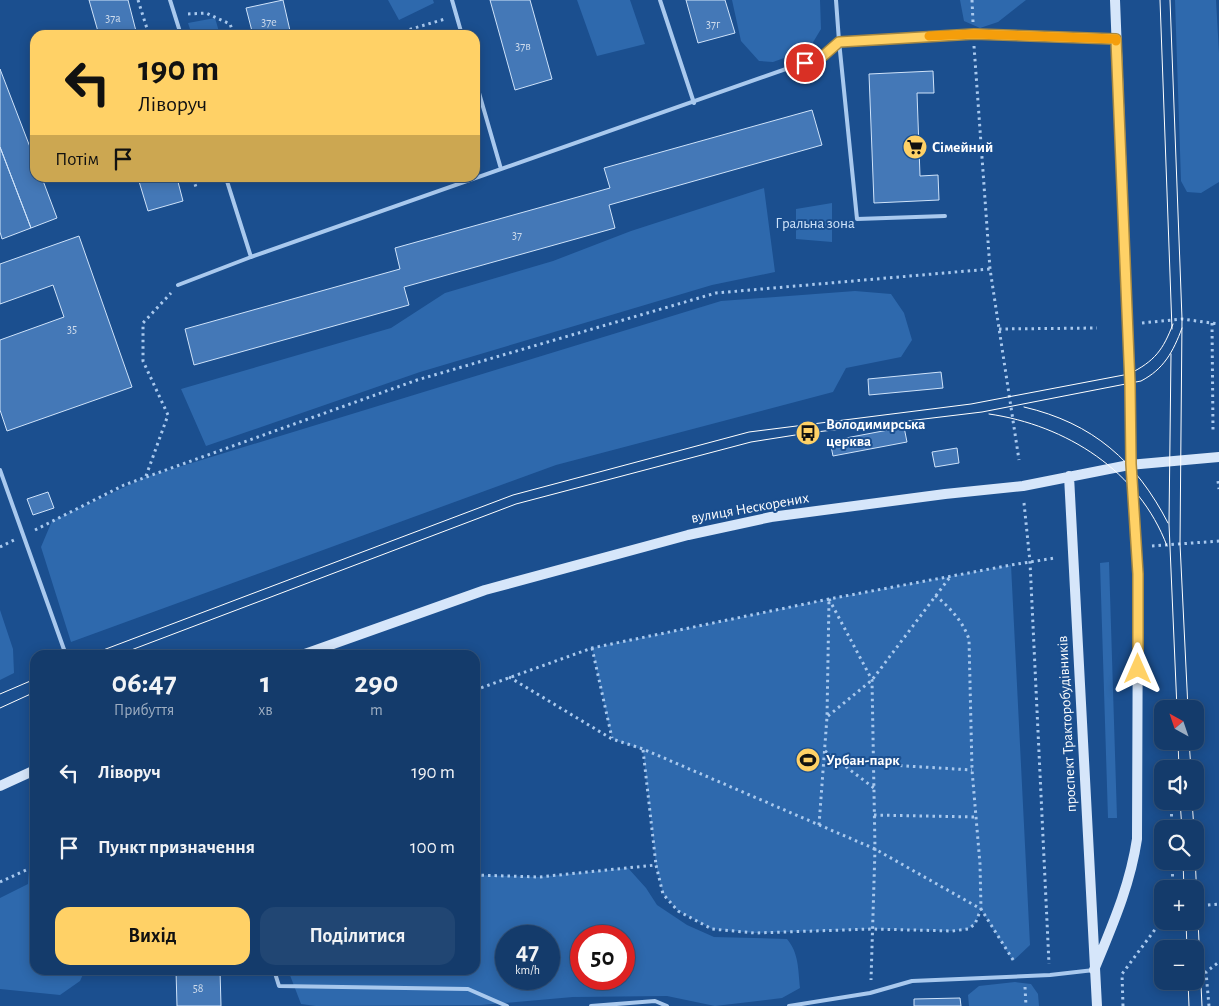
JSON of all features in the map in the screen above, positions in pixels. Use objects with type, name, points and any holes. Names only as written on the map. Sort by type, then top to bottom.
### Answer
[{"type":"main road","name":"проспект Тракторобудівників","points":[[1094,970],[1125,895],[1133,867],[1137,839],[1138,574],[1131,464],[1130,385],[1115,0]]},
{"type":"main road","name":"вулиця Нескорених","points":[[316,650],[485,590],[688,535],[771,517],[945,494],[1023,486],[1131,464],[1219,457]]},
{"type":"main road","name":"проспект Тракторобудівників","points":[[1069,476],[1097,1006]]},
{"type":"main road","points":[[0,786],[30,772]]},
{"type":"lane","points":[[170,0],[179,30]]},
{"type":"lane","points":[[452,0],[460,30]]},
{"type":"lane","points":[[660,0],[694,103]]},
{"type":"lane","points":[[836,0],[857,219],[945,216]]},
{"type":"lane","points":[[480,176],[694,103],[823,56],[839,42],[974,34],[1116,39]]},
{"type":"lane","points":[[480,97],[501,169]]},
{"type":"lane","points":[[227,182],[251,257]]},
{"type":"lane","points":[[178,285],[251,257],[464,182]]},
{"type":"lane","points":[[0,470],[64,650]]},
{"type":"lane","points":[[789,1006],[870,993],[912,981],[1050,975],[1094,970]]},
{"type":"lane","points":[[276,975],[279,986],[468,989],[507,1006]]},
{"type":"lane","points":[[591,1006],[655,1001],[667,1006]]},
{"type":"path","points":[[138,0],[147,30]]},
{"type":"path","points":[[972,0],[990,269],[1019,460]]},
{"type":"path","points":[[174,15],[206,13],[230,24],[232,30]]},
{"type":"path","points":[[407,30],[456,15]]},
{"type":"path","points":[[194,182],[197,190]]},
{"type":"path","points":[[0,547],[124,485],[417,380],[716,293],[990,269]]},
{"type":"path","points":[[146,477],[168,416],[143,361],[143,323],[178,285]]},
{"type":"path","points":[[1141,323],[1172,319],[1219,324]]},
{"type":"path","points":[[1212,323],[1214,430]]},
{"type":"path","points":[[999,329],[1096,328]]},
{"type":"path","points":[[1218,481],[1219,489]]},
{"type":"path","points":[[1024,503],[1030,562],[1050,975]]},
{"type":"path","points":[[1151,546],[1219,541]]},
{"type":"path","points":[[480,688],[592,648],[829,599],[1055,558]]},
{"type":"path","points":[[827,716],[872,680],[934,595],[950,577]]},
{"type":"path","points":[[643,750],[656,865],[663,894],[678,911],[712,929],[755,933],[872,929],[952,931],[968,929],[974,924],[981,909],[980,864],[972,770],[969,639],[964,625],[934,595]]},
{"type":"path","points":[[829,599],[872,680],[875,849],[870,993]]},
{"type":"path","points":[[819,825],[827,716],[829,599]]},
{"type":"path","points":[[592,648],[612,739]]},
{"type":"path","points":[[509,677],[612,739],[643,750],[875,849],[981,909],[1024,976],[1026,1006]]},
{"type":"path","points":[[825,751],[874,788]]},
{"type":"path","points":[[874,764],[972,770]]},
{"type":"path","points":[[874,815],[975,816]]},
{"type":"path","points":[[480,875],[538,877],[656,865]]},
{"type":"path","points":[[0,882],[30,868]]},
{"type":"path","points":[[1204,905],[1219,904]]},
{"type":"path","points":[[1122,1006],[1122,974],[1155,930]]},
{"type":"path","points":[[1209,1006],[1206,972],[1219,962]]},
{"type":"green space","points":[[388,0],[433,0],[434,3],[399,20]]},
{"type":"green space","points":[[577,0],[630,0],[645,44],[597,56]]},
{"type":"green space","points":[[732,0],[820,0],[821,29],[809,49],[773,62],[759,61],[741,41]]},
{"type":"green space","points":[[960,0],[1026,0],[998,22],[980,28],[964,21]]},
{"type":"green space","points":[[1175,0],[1216,0],[1219,53],[1219,182],[1201,193],[1187,192],[1181,181]]},
{"type":"green space","points":[[215,18],[219,30],[190,30],[188,23]]},
{"type":"green space","points":[[764,188],[775,272],[712,285],[420,372],[206,446],[181,389],[391,328],[445,293],[553,261],[631,231]]},
{"type":"green space","name":"Гральна зона","points":[[832,203],[832,242],[796,239],[796,209]]},
{"type":"green space","points":[[855,291],[891,294],[904,313],[912,340],[901,357],[846,368],[833,392],[556,465],[71,642],[41,547],[52,521],[146,477],[721,301]]},
{"type":"green space","points":[[1109,562],[1117,818],[1108,818],[1100,563]]},
{"type":"green space","name":"Урбан-парк","points":[[1011,565],[1030,945],[1013,961],[981,910],[975,924],[968,929],[952,931],[872,929],[755,933],[712,929],[678,911],[663,894],[656,865],[643,750],[612,739],[592,648],[829,599]]},
{"type":"green space","points":[[0,610],[13,649],[14,673],[0,680]]},
{"type":"green space","points":[[29,868],[30,975],[83,975],[80,981],[60,995],[0,989],[0,898],[28,884]]},
{"type":"green space","points":[[628,868],[646,888],[657,905],[687,925],[714,937],[787,939],[796,956],[800,988],[782,998],[715,1006],[667,996],[573,997],[481,1005],[316,1006],[301,1004],[290,975],[480,975],[480,875],[539,877]]},
{"type":"green space","points":[[1015,982],[1031,984],[1038,994],[1039,1006],[969,1006],[968,995],[979,986]]},
{"type":"building","points":[[89,0],[128,0],[136,30],[98,30]]},
{"type":"building","points":[[283,0],[290,30],[252,30],[246,8]]},
{"type":"building","points":[[490,0],[530,0],[552,79],[515,90]]},
{"type":"building","points":[[686,0],[725,0],[735,33],[698,43]]},
{"type":"building","points":[[0,69],[30,147],[30,182],[44,182],[57,218],[31,228],[0,147]]},
{"type":"building","points":[[933,71],[934,93],[917,93],[920,176],[938,175],[939,200],[874,203],[869,74]]},
{"type":"building","points":[[812,110],[822,145],[609,205],[615,228],[404,287],[409,305],[194,365],[185,329],[400,269],[395,248],[610,188],[604,168]]},
{"type":"building","points":[[0,147],[31,228],[2,239],[0,232]]},
{"type":"building","points":[[139,182],[178,182],[183,201],[148,211]]},
{"type":"building","points":[[79,236],[132,387],[7,431],[0,410],[0,340],[64,317],[53,285],[0,304],[0,264]]},
{"type":"building","points":[[941,372],[943,388],[869,395],[868,379]]},
{"type":"building","points":[[904,427],[907,442],[833,456],[830,441]]},
{"type":"building","points":[[957,448],[959,463],[935,467],[932,452]]},
{"type":"building","points":[[48,492],[54,508],[33,515],[27,499]]},
{"type":"building","points":[[176,975],[220,975],[221,1006],[177,1006]]},
{"type":"building","points":[[960,998],[961,1006],[914,1006],[914,999]]},
{"type":"tram line","points":[[1160,0],[1172,329]]},
{"type":"tram line","points":[[1170,0],[1182,319],[1180,544],[1188,700]]},
{"type":"tram line","points":[[103,650],[513,495],[749,432],[971,404],[1129,374],[1157,354],[1166,341],[1173,324]]},
{"type":"tram line","points":[[131,650],[516,504],[751,442],[808,433],[982,412],[1141,381],[1156,371],[1167,359],[1182,328]]},
{"type":"tram line","points":[[1171,354],[1169,524],[1177,700]]},
{"type":"tram line","points":[[1024,407],[1071,423],[1091,434],[1110,448],[1127,463],[1142,481],[1168,523]]},
{"type":"tram line","points":[[989,414],[1018,420],[1045,429],[1072,441],[1096,456],[1119,474],[1138,495],[1154,519],[1167,546]]},
{"type":"tram line","points":[[0,694],[30,681]]},
{"type":"tram line","points":[[0,708],[30,694]]},
{"type":"tram line","points":[[1178,750],[1179,760]]},
{"type":"tram line","points":[[1190,750],[1190,760]]},
{"type":"tram line","points":[[1181,810],[1181,820]]},
{"type":"tram line","points":[[1193,810],[1193,820]]},
{"type":"tram line","points":[[1183,870],[1184,880]]},
{"type":"tram line","points":[[1196,870],[1202,1006]]},
{"type":"tram line","points":[[1186,930],[1187,940]]},
{"type":"tram line","points":[[1188,990],[1189,1006]]},
{"type":"slow traffic","points":[[929,36],[974,34],[1116,39],[1116,41]]},
{"type":"place","name":"Сімейний","points":[[915,147]]},
{"type":"place","name":"Володимирська церква","points":[[808,433]]},
{"type":"place","name":"Урбан-парк","points":[[808,760]]},
{"type":"route","points":[[805,63],[823,56],[839,42],[974,34],[1116,39],[1130,385],[1131,464],[1138,574],[1138,669]]}]
